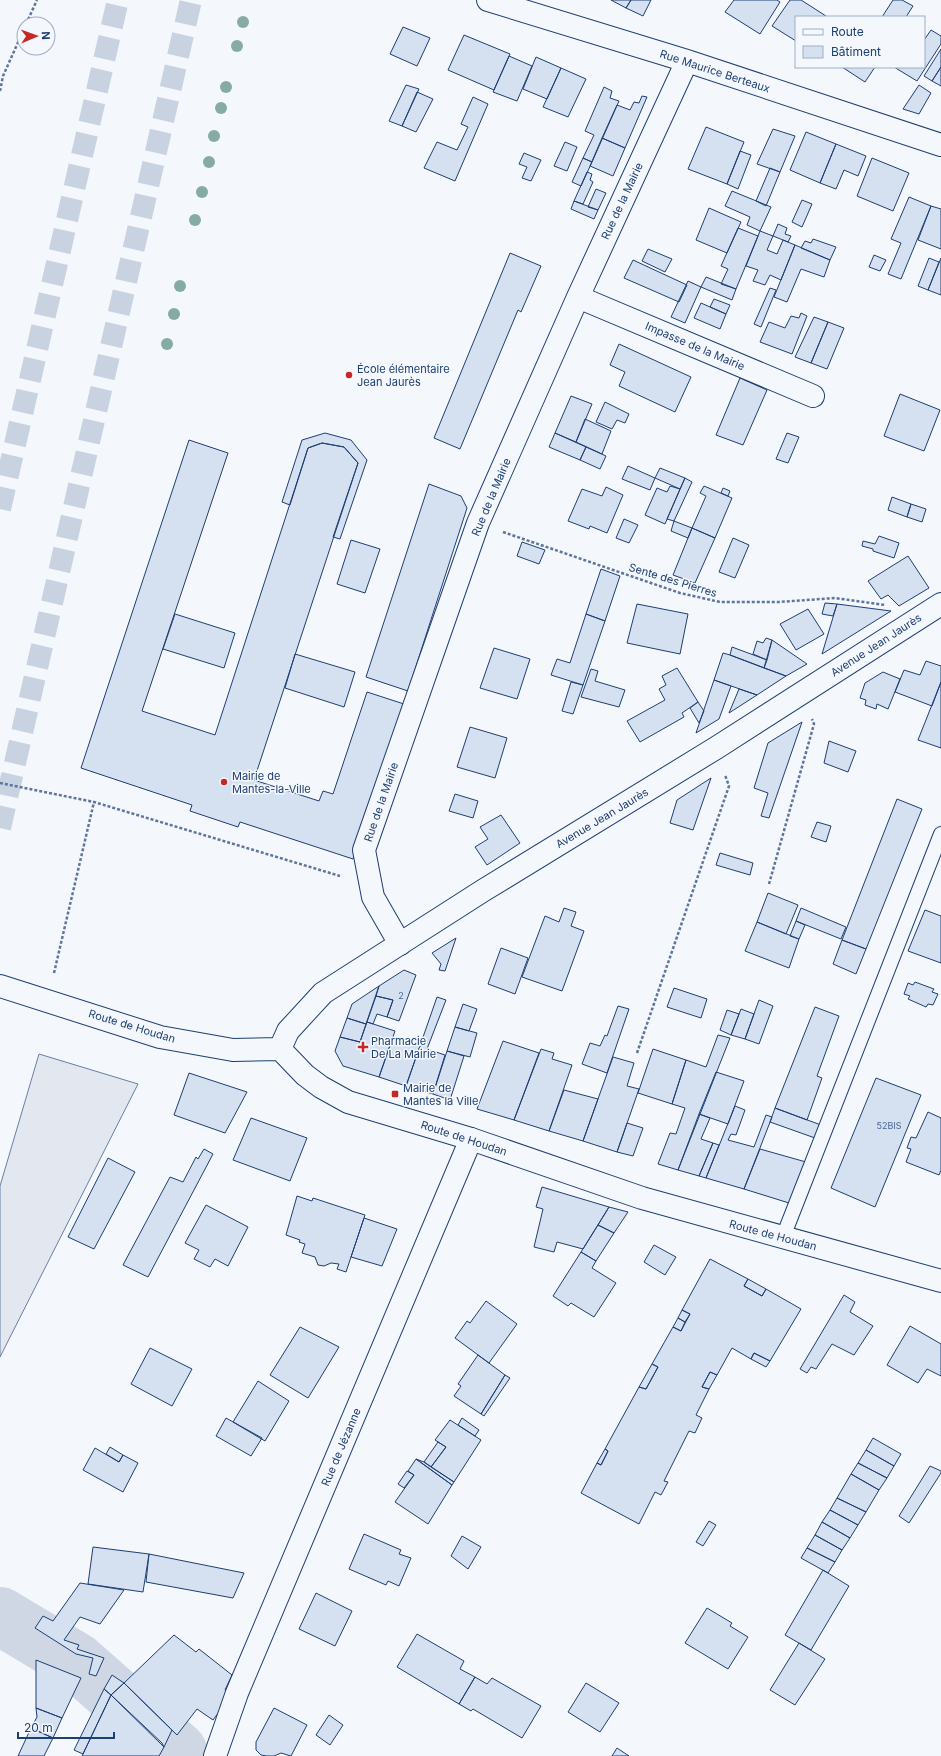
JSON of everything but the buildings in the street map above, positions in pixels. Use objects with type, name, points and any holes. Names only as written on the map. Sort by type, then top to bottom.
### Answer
[{"type":"street","name":"Rue Maurice Berteaux","points":[[488,0],[687,61],[941,145]]},
{"type":"street","name":"Rue de la Mairie","points":[[400,944],[373,897],[364,850],[478,523],[578,297],[687,61]]},
{"type":"street","name":"Impasse de la Mairie","points":[[578,297],[813,396]]},
{"type":"street","name":"Avenue Jean Jaurès","points":[[280,1049],[288,1031],[323,993],[484,890],[716,748],[935,608]]},
{"type":"street","name":"Route de Houdan","points":[[0,986],[48,1000],[160,1037],[232,1050],[280,1049],[305,1075],[321,1087],[348,1102],[471,1139],[642,1198],[941,1281]]},
{"type":"street","name":"Rue de Jézanne","points":[[215,1756],[237,1693],[471,1139]]},
{"type":"lane","points":[[782,1237],[941,834]]},
{"type":"path","points":[[30,16],[37,0]]},
{"type":"path","points":[[0,91],[3,76],[16,47]]},
{"type":"path","name":"Sente des Pierres","points":[[478,523],[680,593],[720,602],[779,602],[835,598],[935,608]]},
{"type":"path","points":[[769,884],[814,724],[803,692]]},
{"type":"path","points":[[637,1053],[729,786],[716,748]]},
{"type":"path","points":[[0,783],[94,802],[371,885]]},
{"type":"path","points":[[48,1000],[94,802]]},
{"type":"shaded area","points":[[39,1054],[138,1084],[0,1357],[0,1186]]},
{"type":"waterway","points":[[0,1616],[77,1662],[178,1751],[180,1756]]},
{"type":"tunnel","points":[[0,509],[118,0]]},
{"type":"tunnel","points":[[0,828],[191,0]]},
{"type":"place","name":"École élémentaire Jean Jaurès","points":[[349,375]]},
{"type":"place","name":"Mairie de Mantes-la-Ville","points":[[224,782]]},
{"type":"place","name":"Pharmacie De La Mairie","points":[[363,1047]]},
{"type":"place","name":"Mairie de Mantes la Ville","points":[[395,1094]]}]
